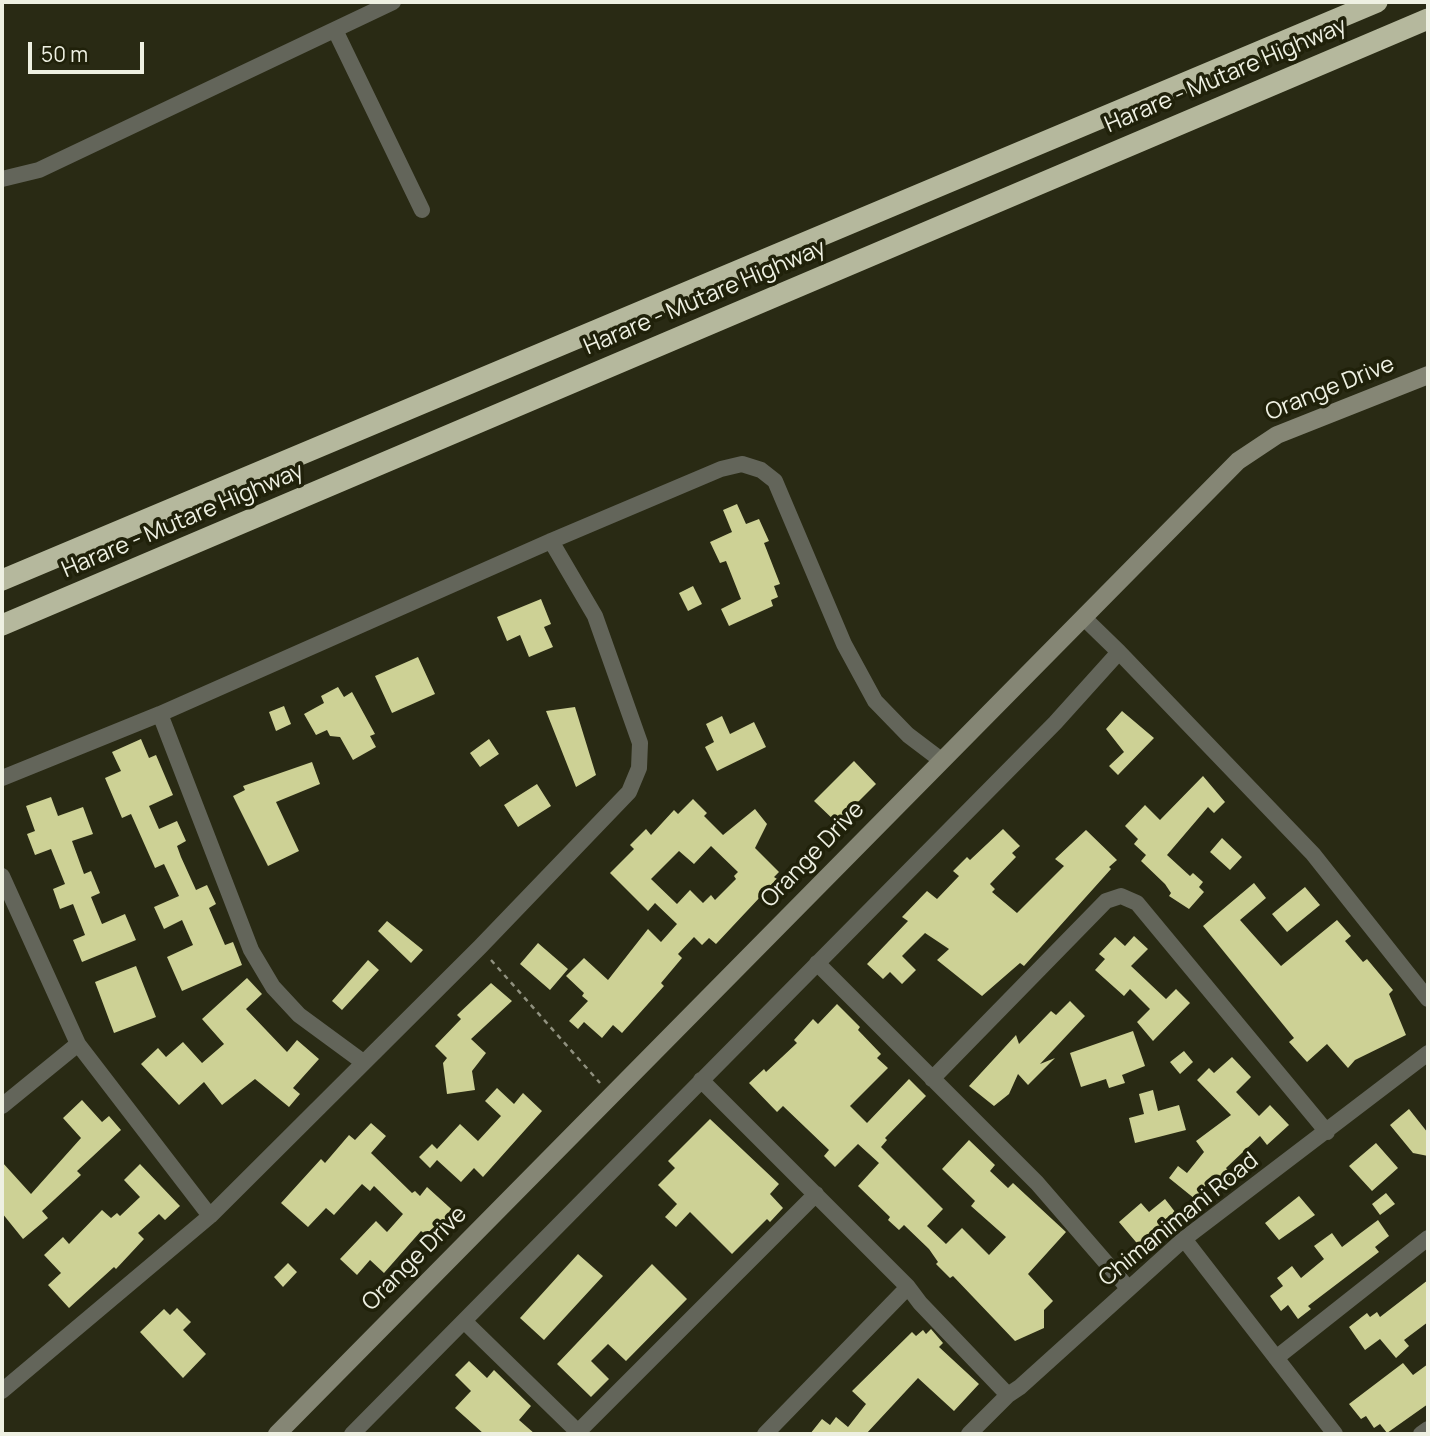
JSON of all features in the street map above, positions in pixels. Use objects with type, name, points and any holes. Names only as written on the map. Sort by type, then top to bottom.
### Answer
[{"type":"highway","name":"Harare - Mutare Highway","points":[[2,580],[1377,2]]},
{"type":"highway","name":"Harare - Mutare Highway","points":[[2,625],[1426,20]]},
{"type":"street","points":[[2,179],[39,170],[393,2]]},
{"type":"street","points":[[335,30],[422,210]]},
{"type":"street","name":"Orange Drive","points":[[277,1434],[1238,461],[1277,435],[1428,375]]},
{"type":"street","points":[[2,778],[160,715],[551,541],[721,469],[742,464],[761,470],[775,481],[844,644],[875,701],[908,736],[941,760]]},
{"type":"street","points":[[2,1391],[210,1216],[480,947],[629,793],[639,768],[640,743],[595,616],[551,541]]},
{"type":"street","points":[[1084,618],[1313,854],[1428,999]]},
{"type":"street","points":[[352,1434],[1055,723],[1119,652]]},
{"type":"street","points":[[160,715],[251,950],[273,987],[299,1014],[363,1062]]},
{"type":"street","points":[[2,876],[78,1044],[210,1216]]},
{"type":"street","points":[[932,1079],[1106,901],[1121,896],[1137,903],[1327,1132]]},
{"type":"street","points":[[817,962],[1037,1183],[1128,1288]]},
{"type":"street","points":[[2,1106],[78,1044]]},
{"type":"street","name":"Chimanimani Road","points":[[969,1434],[1008,1395],[1184,1239],[1428,1053]]},
{"type":"street","points":[[701,1080],[908,1287],[1008,1395]]},
{"type":"street","points":[[464,1321],[579,1433],[816,1194]]},
{"type":"street","points":[[1276,1359],[1428,1238]]},
{"type":"street","points":[[1184,1239],[1335,1434]]},
{"type":"street","points":[[765,1434],[908,1287]]},
{"type":"street","points":[[1421,1434],[1428,1429]]},
{"type":"path","points":[[480,947],[612,1096]]},
{"type":"building","points":[[737,504],[746,524],[759,519],[769,541],[764,543],[780,584],[774,586],[778,597],[771,600],[773,606],[729,626],[721,609],[741,599],[726,561],[720,563],[710,542],[732,532],[723,510]]},
{"type":"building","points":[[693,586],[702,604],[688,611],[679,593]]},
{"type":"building","points":[[541,599],[551,624],[544,627],[553,647],[529,657],[520,635],[507,641],[497,617]]},
{"type":"building","points":[[418,657],[435,694],[392,713],[375,676]]},
{"type":"building","points":[[338,687],[344,697],[352,692],[375,734],[370,736],[376,747],[353,760],[340,737],[330,736],[327,730],[316,735],[304,714],[324,703],[321,696]]},
{"type":"building","points":[[284,706],[291,724],[276,731],[269,712]]},
{"type":"building","points":[[575,707],[596,775],[576,787],[546,711]]},
{"type":"building","points":[[1122,711],[1154,738],[1118,775],[1109,766],[1124,752],[1106,729]]},
{"type":"building","points":[[722,716],[730,734],[754,722],[766,747],[717,771],[705,747],[714,742],[706,724]]},
{"type":"building","points":[[141,739],[149,758],[156,755],[173,795],[149,806],[159,829],[177,821],[186,841],[177,846],[181,857],[196,890],[207,885],[216,904],[209,908],[225,945],[233,942],[242,965],[182,991],[167,957],[193,945],[182,920],[164,929],[154,907],[179,896],[164,864],[155,868],[131,814],[122,818],[105,778],[121,771],[112,752]]},
{"type":"building","points":[[489,739],[499,754],[480,767],[470,753]]},
{"type":"building","points":[[854,761],[876,784],[837,823],[814,801]]},
{"type":"building","points":[[312,762],[320,784],[276,802],[299,851],[268,866],[233,796],[245,790],[243,786]]},
{"type":"building","points":[[1203,776],[1225,802],[1214,813],[1208,807],[1167,855],[1190,876],[1193,873],[1203,882],[1199,887],[1204,892],[1189,909],[1169,896],[1171,893],[1165,884],[1141,861],[1146,855],[1134,844],[1138,839],[1125,826],[1145,805],[1160,820]]},
{"type":"building","points":[[537,784],[551,806],[518,827],[504,805]]},
{"type":"building","points":[[51,797],[58,816],[83,807],[93,834],[72,841],[84,874],[91,871],[100,893],[91,897],[102,924],[125,914],[136,940],[82,962],[73,940],[85,935],[73,904],[60,909],[53,889],[65,884],[51,849],[35,855],[27,834],[35,831],[26,806]]},
{"type":"building","points":[[693,799],[707,813],[704,816],[723,835],[755,809],[767,824],[755,848],[779,872],[774,877],[777,879],[716,944],[709,938],[702,945],[694,937],[678,954],[682,958],[661,983],[664,986],[622,1033],[613,1025],[602,1038],[584,1022],[578,1029],[569,1021],[588,1001],[582,996],[584,993],[566,976],[584,958],[608,980],[648,929],[661,942],[677,924],[655,903],[648,911],[610,873],[634,849],[630,845],[646,829],[651,835],[674,810],[678,814]],"holes":[[[711,846],[738,872],[734,876],[736,879],[715,900],[711,895],[703,903],[690,890],[677,904],[651,879],[679,851],[694,864]]]},
{"type":"building","points":[[1003,829],[1020,846],[1012,853],[1016,857],[990,884],[995,889],[992,892],[1017,913],[1064,866],[1055,859],[1086,830],[1117,860],[1024,966],[1020,963],[982,996],[937,960],[949,949],[925,933],[902,956],[916,970],[902,984],[890,972],[883,979],[867,964],[908,921],[902,917],[927,891],[937,899],[959,876],[953,871],[967,857],[970,860]]},
{"type":"building","points":[[1222,838],[1242,857],[1230,870],[1210,852]]},
{"type":"building","points":[[1254,883],[1266,898],[1240,920],[1281,966],[1337,920],[1351,936],[1345,941],[1363,962],[1367,959],[1393,990],[1389,994],[1406,1035],[1355,1060],[1348,1068],[1327,1044],[1307,1062],[1289,1042],[1294,1038],[1203,926]]},
{"type":"building","points":[[1305,887],[1320,905],[1287,932],[1272,914]]},
{"type":"building","points":[[387,921],[423,950],[411,963],[378,931]]},
{"type":"building","points":[[1134,936],[1148,949],[1131,966],[1166,999],[1176,989],[1190,1003],[1153,1041],[1137,1022],[1150,1009],[1130,989],[1124,996],[1095,970],[1105,959],[1099,954],[1115,937],[1125,946]]},
{"type":"building","points":[[538,943],[568,969],[550,990],[520,964]]},
{"type":"building","points":[[368,960],[379,970],[342,1010],[332,1001]]},
{"type":"building","points":[[136,966],[156,1017],[114,1033],[95,982]]},
{"type":"building","points":[[247,978],[262,994],[246,1009],[287,1052],[297,1040],[319,1059],[293,1088],[300,1094],[289,1107],[255,1079],[222,1105],[204,1082],[179,1105],[141,1064],[158,1048],[166,1057],[183,1042],[202,1063],[224,1044],[202,1019]]},
{"type":"building","points":[[491,983],[512,1001],[471,1039],[486,1053],[472,1071],[475,1090],[447,1094],[443,1063],[447,1058],[435,1046],[461,1019],[457,1015]]},
{"type":"building","points":[[1070,1001],[1085,1016],[1040,1064],[1055,1058],[1028,1085],[1018,1074],[1009,1094],[994,1106],[969,1086],[1016,1035],[1019,1044],[1051,1011],[1056,1015]]},
{"type":"building","points":[[837,1004],[860,1027],[858,1030],[881,1054],[877,1058],[888,1068],[850,1106],[867,1123],[909,1079],[926,1096],[885,1138],[887,1140],[881,1147],[943,1209],[927,1226],[946,1244],[962,1228],[989,1255],[1006,1237],[971,1206],[975,1201],[942,1169],[969,1140],[995,1165],[990,1171],[1008,1188],[1013,1183],[1066,1232],[1028,1274],[1053,1301],[1044,1310],[1044,1328],[1015,1341],[953,1276],[950,1278],[936,1264],[938,1262],[929,1249],[904,1225],[899,1230],[888,1220],[890,1217],[858,1186],[879,1163],[858,1144],[835,1167],[824,1156],[829,1150],[783,1106],[777,1112],[749,1083],[764,1069],[766,1072],[797,1043],[794,1040],[813,1019],[818,1024]]},
{"type":"building","points":[[1133,1031],[1145,1066],[1122,1075],[1125,1083],[1109,1088],[1106,1079],[1081,1087],[1070,1053]]},
{"type":"building","points":[[1184,1051],[1193,1062],[1180,1074],[1170,1062]]},
{"type":"building","points":[[1232,1057],[1251,1077],[1236,1092],[1259,1116],[1270,1105],[1289,1125],[1267,1145],[1260,1136],[1226,1168],[1233,1177],[1214,1192],[1206,1185],[1195,1199],[1169,1178],[1178,1166],[1187,1173],[1204,1152],[1196,1141],[1231,1115],[1197,1080],[1209,1068],[1214,1073]]},
{"type":"building","points":[[497,1088],[514,1104],[523,1093],[542,1111],[483,1177],[474,1168],[461,1182],[437,1160],[430,1168],[419,1157],[432,1144],[437,1149],[460,1124],[478,1141],[501,1116],[485,1101]]},
{"type":"building","points":[[1153,1090],[1158,1111],[1179,1105],[1186,1130],[1135,1143],[1129,1118],[1144,1114],[1139,1094]]},
{"type":"building","points":[[82,1100],[102,1122],[109,1116],[121,1130],[77,1171],[81,1175],[42,1211],[48,1218],[23,1239],[2,1213],[2,1162],[31,1194],[81,1138],[63,1118]]},
{"type":"building","points":[[1409,1109],[1428,1133],[1428,1156],[1413,1153],[1390,1125]]},
{"type":"building","points":[[710,1119],[779,1184],[770,1194],[783,1208],[770,1222],[767,1219],[732,1254],[690,1212],[676,1227],[665,1217],[677,1204],[658,1185],[675,1168],[668,1161]]},
{"type":"building","points":[[371,1123],[386,1136],[371,1153],[412,1193],[415,1191],[420,1196],[427,1187],[459,1216],[435,1243],[421,1231],[384,1273],[370,1260],[357,1275],[340,1259],[376,1221],[387,1232],[403,1214],[374,1186],[370,1191],[362,1184],[334,1215],[326,1208],[308,1227],[281,1203],[321,1159],[325,1163],[349,1135],[355,1140]]},
{"type":"building","points":[[1376,1143],[1398,1168],[1372,1191],[1349,1166]]},
{"type":"building","points":[[140,1164],[180,1206],[165,1220],[159,1214],[138,1233],[144,1239],[116,1269],[114,1267],[69,1308],[48,1285],[61,1273],[44,1255],[63,1237],[69,1244],[102,1210],[111,1218],[117,1213],[120,1216],[140,1197],[124,1180]]},
{"type":"building","points":[[1386,1193],[1395,1204],[1380,1215],[1372,1204]]},
{"type":"building","points":[[1299,1196],[1315,1215],[1279,1240],[1265,1223]]},
{"type":"building","points":[[1165,1199],[1179,1217],[1141,1248],[1119,1222],[1141,1203],[1149,1212]]},
{"type":"building","points":[[1378,1220],[1389,1236],[1375,1247],[1379,1252],[1308,1306],[1311,1309],[1298,1319],[1288,1305],[1281,1311],[1270,1296],[1283,1286],[1277,1278],[1292,1266],[1301,1278],[1324,1259],[1314,1246],[1332,1233],[1342,1247]]},
{"type":"building","points":[[578,1254],[603,1276],[544,1340],[520,1318]]},
{"type":"building","points":[[288,1263],[297,1272],[283,1287],[274,1277]]},
{"type":"building","points":[[652,1264],[687,1299],[626,1361],[608,1344],[591,1361],[609,1379],[591,1397],[557,1364]]},
{"type":"building","points":[[1428,1280],[1428,1322],[1404,1340],[1409,1346],[1396,1358],[1380,1339],[1365,1350],[1349,1327],[1367,1313],[1370,1317],[1377,1312],[1380,1317]]},
{"type":"building","points":[[177,1308],[191,1322],[183,1330],[206,1354],[183,1378],[140,1332],[164,1309],[170,1315]]},
{"type":"building","points":[[931,1329],[943,1343],[939,1347],[979,1384],[954,1411],[918,1378],[866,1434],[810,1434],[822,1419],[830,1425],[836,1417],[848,1427],[866,1404],[852,1391],[912,1332],[916,1336],[923,1330],[926,1334]]},
{"type":"building","points":[[469,1361],[487,1378],[494,1370],[531,1406],[519,1420],[535,1434],[484,1434],[455,1408],[471,1391],[455,1375]]},
{"type":"building","points":[[1403,1363],[1413,1375],[1428,1364],[1428,1404],[1387,1433],[1380,1424],[1374,1428],[1366,1416],[1361,1419],[1349,1404]]}]
